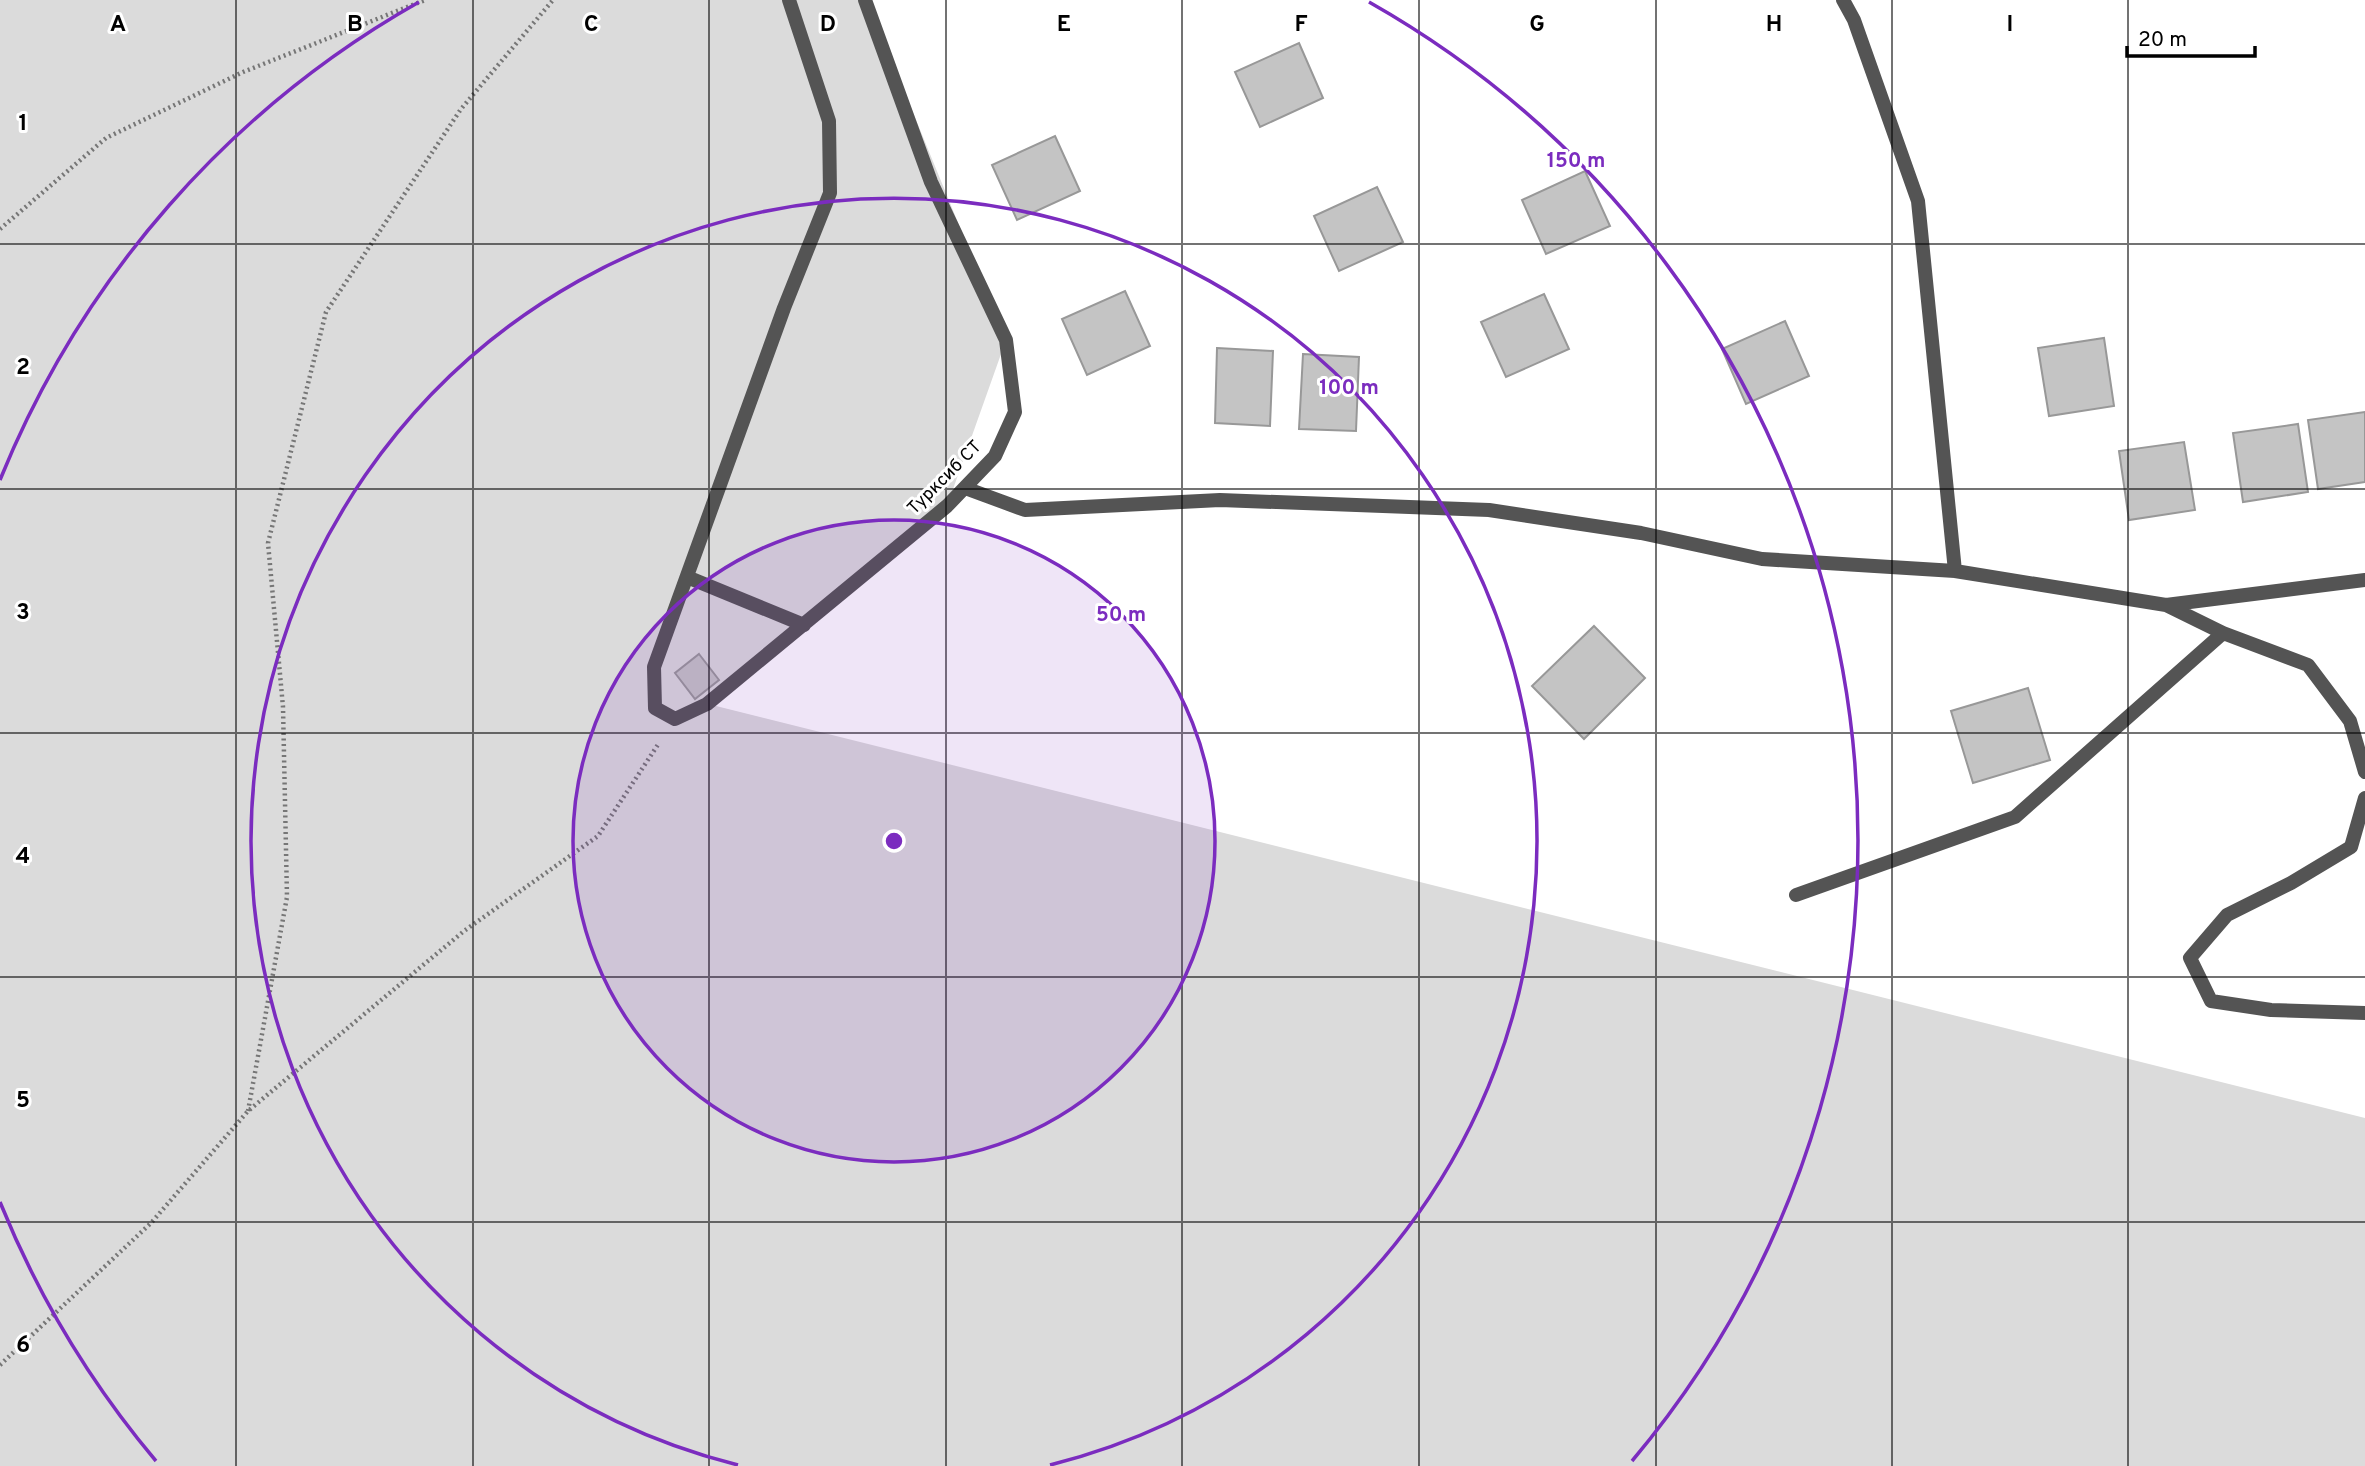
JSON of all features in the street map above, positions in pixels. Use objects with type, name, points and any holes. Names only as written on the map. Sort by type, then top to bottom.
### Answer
[{"type":"lane","points":[[676,719],[654,708],[654,667],[784,309],[830,192],[829,121],[789,0]]},
{"type":"lane","name":"Турксиб СТ","points":[[676,719],[707,704],[947,506],[995,457],[1015,412],[1006,340],[931,181],[865,0]]},
{"type":"lane","points":[[1843,0],[1854,20],[1918,201],[1955,572]]},
{"type":"lane","points":[[965,488],[1025,509],[1220,500],[1489,510],[1641,533],[1762,559],[1955,572],[2166,605],[2365,580]]},
{"type":"lane","points":[[687,577],[804,625]]},
{"type":"lane","points":[[2166,605],[2222,633],[2308,665],[2350,721],[2365,772]]},
{"type":"lane","points":[[1796,895],[2015,817],[2222,633]]},
{"type":"lane","points":[[2365,798],[2351,847],[2291,883],[2227,915],[2190,958],[2211,1001],[2271,1010],[2365,1013]]},
{"type":"path","points":[[0,229],[106,138],[243,72],[425,0]]},
{"type":"path","points":[[248,1111],[287,897],[283,707],[268,543],[326,312],[461,108],[553,0]]},
{"type":"path","points":[[0,1365],[151,1223],[248,1111],[464,931],[598,836],[676,719]]},
{"type":"shaded area","points":[[0,0],[867,0],[1006,340],[947,506],[708,704],[2365,1118],[2365,1466],[0,1466]]},
{"type":"building","points":[[1299,43],[1323,98],[1260,127],[1235,72]]},
{"type":"building","points":[[1055,136],[1080,191],[1017,220],[992,165]]},
{"type":"building","points":[[1585,171],[1610,226],[1546,254],[1522,200]]},
{"type":"building","points":[[1377,187],[1403,242],[1339,271],[1314,216]]},
{"type":"building","points":[[1125,291],[1150,346],[1087,375],[1062,319]]},
{"type":"building","points":[[1544,294],[1569,349],[1506,377],[1481,322]]},
{"type":"building","points":[[1785,321],[1809,376],[1746,404],[1722,349]]},
{"type":"building","points":[[2104,338],[2114,406],[2049,416],[2038,348]]},
{"type":"building","points":[[1217,348],[1273,351],[1270,426],[1215,423]]},
{"type":"building","points":[[1303,354],[1359,357],[1356,431],[1299,429]]},
{"type":"building","points":[[2365,412],[2365,482],[2318,489],[2308,420]]},
{"type":"building","points":[[2298,424],[2308,492],[2243,502],[2233,433]]},
{"type":"building","points":[[2184,442],[2195,510],[2129,520],[2119,451]]},
{"type":"building","points":[[1594,626],[1645,678],[1584,739],[1532,686]]},
{"type":"building","points":[[699,654],[719,680],[695,699],[675,673]]},
{"type":"building","points":[[2028,688],[2050,760],[1973,783],[1951,711]]}]
